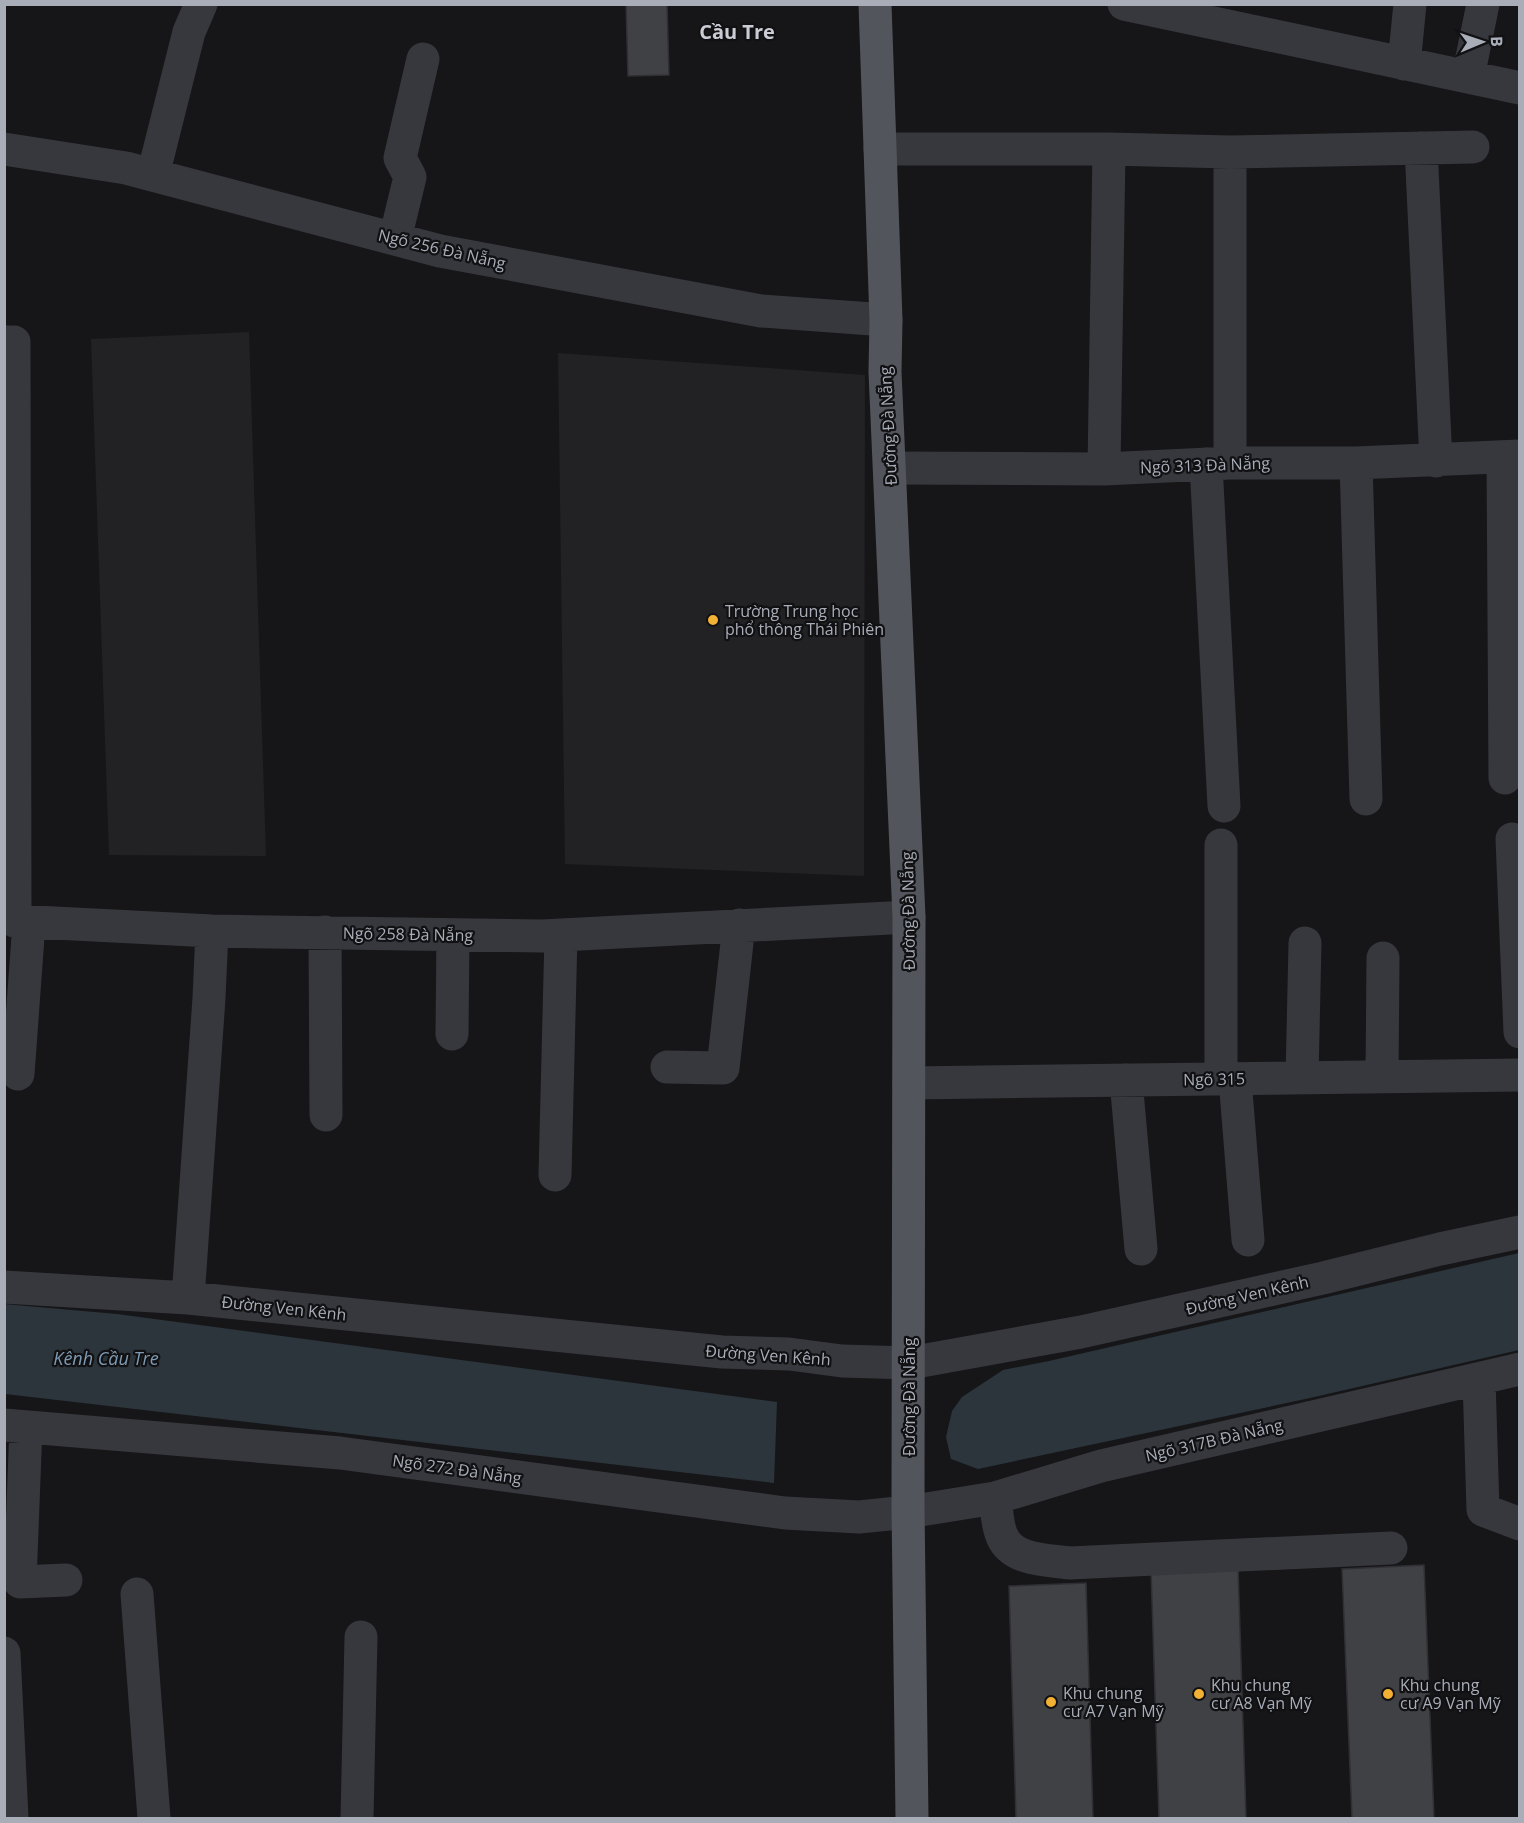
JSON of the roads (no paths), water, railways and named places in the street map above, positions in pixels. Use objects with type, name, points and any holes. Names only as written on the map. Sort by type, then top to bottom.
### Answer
[{"type":"main road","name":"Đường Đà Nẵng","points":[[874,4],[886,320],[885,372],[909,916],[908,1509],[912,1818]]},
{"type":"street","points":[[153,175],[189,32],[201,4]]},
{"type":"street","points":[[1124,4],[1520,88]]},
{"type":"street","points":[[1404,64],[1410,4]]},
{"type":"street","points":[[1468,77],[1483,4]]},
{"type":"street","points":[[395,239],[410,177],[400,158],[423,60]]},
{"type":"street","points":[[880,149],[1109,149],[1230,153],[1473,147]]},
{"type":"street","points":[[1421,148],[1436,461]]},
{"type":"street","name":"Ngõ 256 Đà Nẵng","points":[[4,149],[126,168],[451,253],[761,311],[886,320]]},
{"type":"street","points":[[1104,469],[1109,149]]},
{"type":"street","points":[[1224,806],[1218,464],[1230,153]]},
{"type":"street","points":[[4,342],[14,342],[9,813],[15,921],[29,923],[18,1074]]},
{"type":"street","points":[[1505,778],[1511,457]]},
{"type":"street","name":"Ngõ 313 Đà Nẵng","points":[[890,468],[1104,469],[1511,457]]},
{"type":"street","points":[[1356,463],[1366,799]]},
{"type":"street","points":[[1512,838],[1520,1032]]},
{"type":"street","points":[[1221,844],[1228,1079],[1248,1240]]},
{"type":"street","name":"Ngõ 258 Đà Nẵng","points":[[29,923],[212,930],[561,935],[909,916]]},
{"type":"street","points":[[667,1067],[723,1068],[739,925]]},
{"type":"street","points":[[188,1298],[212,930]]},
{"type":"street","points":[[325,932],[326,1115]]},
{"type":"street","points":[[452,1034],[453,934]]},
{"type":"street","points":[[555,1175],[561,935]]},
{"type":"street","points":[[1302,1078],[1305,943]]},
{"type":"street","points":[[1382,1077],[1383,958]]},
{"type":"street","name":"Ngõ 315","points":[[909,1083],[1520,1075]]},
{"type":"street","points":[[1126,1080],[1141,1249]]},
{"type":"street","name":"Đường Ven Kênh","points":[[4,1287],[188,1298],[722,1352],[789,1354],[910,1366],[1101,1328],[1323,1278],[1440,1248],[1520,1232]]},
{"type":"street","name":"Ngõ 317B Đà Nẵng","points":[[908,1509],[995,1498],[1101,1466],[1520,1369]]},
{"type":"street","points":[[1479,1379],[1484,1509],[1520,1524]]},
{"type":"street","points":[[15,1426],[20,1582],[66,1580]]},
{"type":"street","name":"Ngõ 272 Đà Nẵng","points":[[15,1426],[340,1453],[785,1513],[859,1517],[908,1509]]},
{"type":"street","points":[[995,1498],[1002,1538],[1010,1548],[1030,1558],[1070,1563],[1391,1548]]},
{"type":"street","points":[[137,1594],[154,1818]]},
{"type":"street","points":[[357,1818],[361,1637]]},
{"type":"street","points":[[4,1653],[12,1818]]},
{"type":"water","points":[[1519,1253],[1519,1350],[1310,1398],[978,1469],[951,1459],[946,1437],[952,1411],[962,1397],[1003,1370]]},
{"type":"water","name":"Kênh Cầu Tre","points":[[4,1304],[117,1314],[777,1402],[774,1483],[5,1394]]},
{"type":"place","name":"Trường Trung học phổ thông Thái Phiên","points":[[713,620]]},
{"type":"place","name":"Khu chung cư A8 Vạn Mỹ","points":[[1199,1694]]},
{"type":"place","name":"Khu chung cư A9 Vạn Mỹ","points":[[1388,1694]]},
{"type":"place","name":"Khu chung cư A7 Vạn Mỹ","points":[[1051,1702]]},
{"type":"district","name":"Cầu Tre","points":[[737,32]]}]
